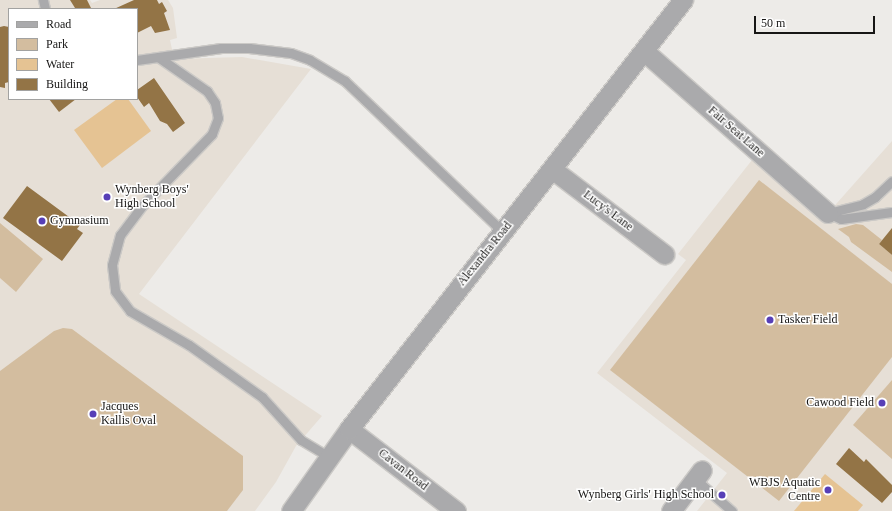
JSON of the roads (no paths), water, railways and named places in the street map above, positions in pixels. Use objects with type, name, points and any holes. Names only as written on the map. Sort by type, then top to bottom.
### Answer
[{"type":"street","name":"Alexandra Road","points":[[291,511],[349,429],[683,0]]},
{"type":"street","name":"Fair Seat Lane","points":[[644,51],[828,213]]},
{"type":"street","name":"Lucy's Lane","points":[[552,169],[664,254]]},
{"type":"street","name":"Cavan Road","points":[[349,429],[456,511]]},
{"type":"street","points":[[671,511],[699,474]]},
{"type":"lane","points":[[138,60],[221,48],[249,48],[290,53],[310,60],[345,81],[503,232]]},
{"type":"lane","points":[[158,57],[207,91],[215,103],[218,118],[212,134],[142,206],[120,235],[112,265],[114,291],[130,311],[189,345],[262,397],[301,440],[329,456]]},
{"type":"lane","points":[[828,213],[863,204],[874,197],[892,181]]},
{"type":"lane","points":[[828,213],[840,219],[892,212]]},
{"type":"lane","points":[[699,474],[732,511]]},
{"type":"water","points":[[116,100],[129,100],[151,131],[102,168],[74,130]]},
{"type":"water","name":"WBJS Aquatic Centre","points":[[825,474],[863,505],[858,511],[794,511]]},
{"type":"place","name":"Wynberg Boys' High School","points":[[107,197]]},
{"type":"place","name":"Gymnasium","points":[[42,221]]},
{"type":"place","name":"Tasker Field","points":[[770,320]]},
{"type":"place","name":"Cawood Field","points":[[882,403]]},
{"type":"place","name":"Jacques Kallis Oval","points":[[93,414]]},
{"type":"place","name":"WBJS Aquatic Centre","points":[[828,490]]},
{"type":"place","name":"Wynberg Girls' High School","points":[[722,495]]}]
